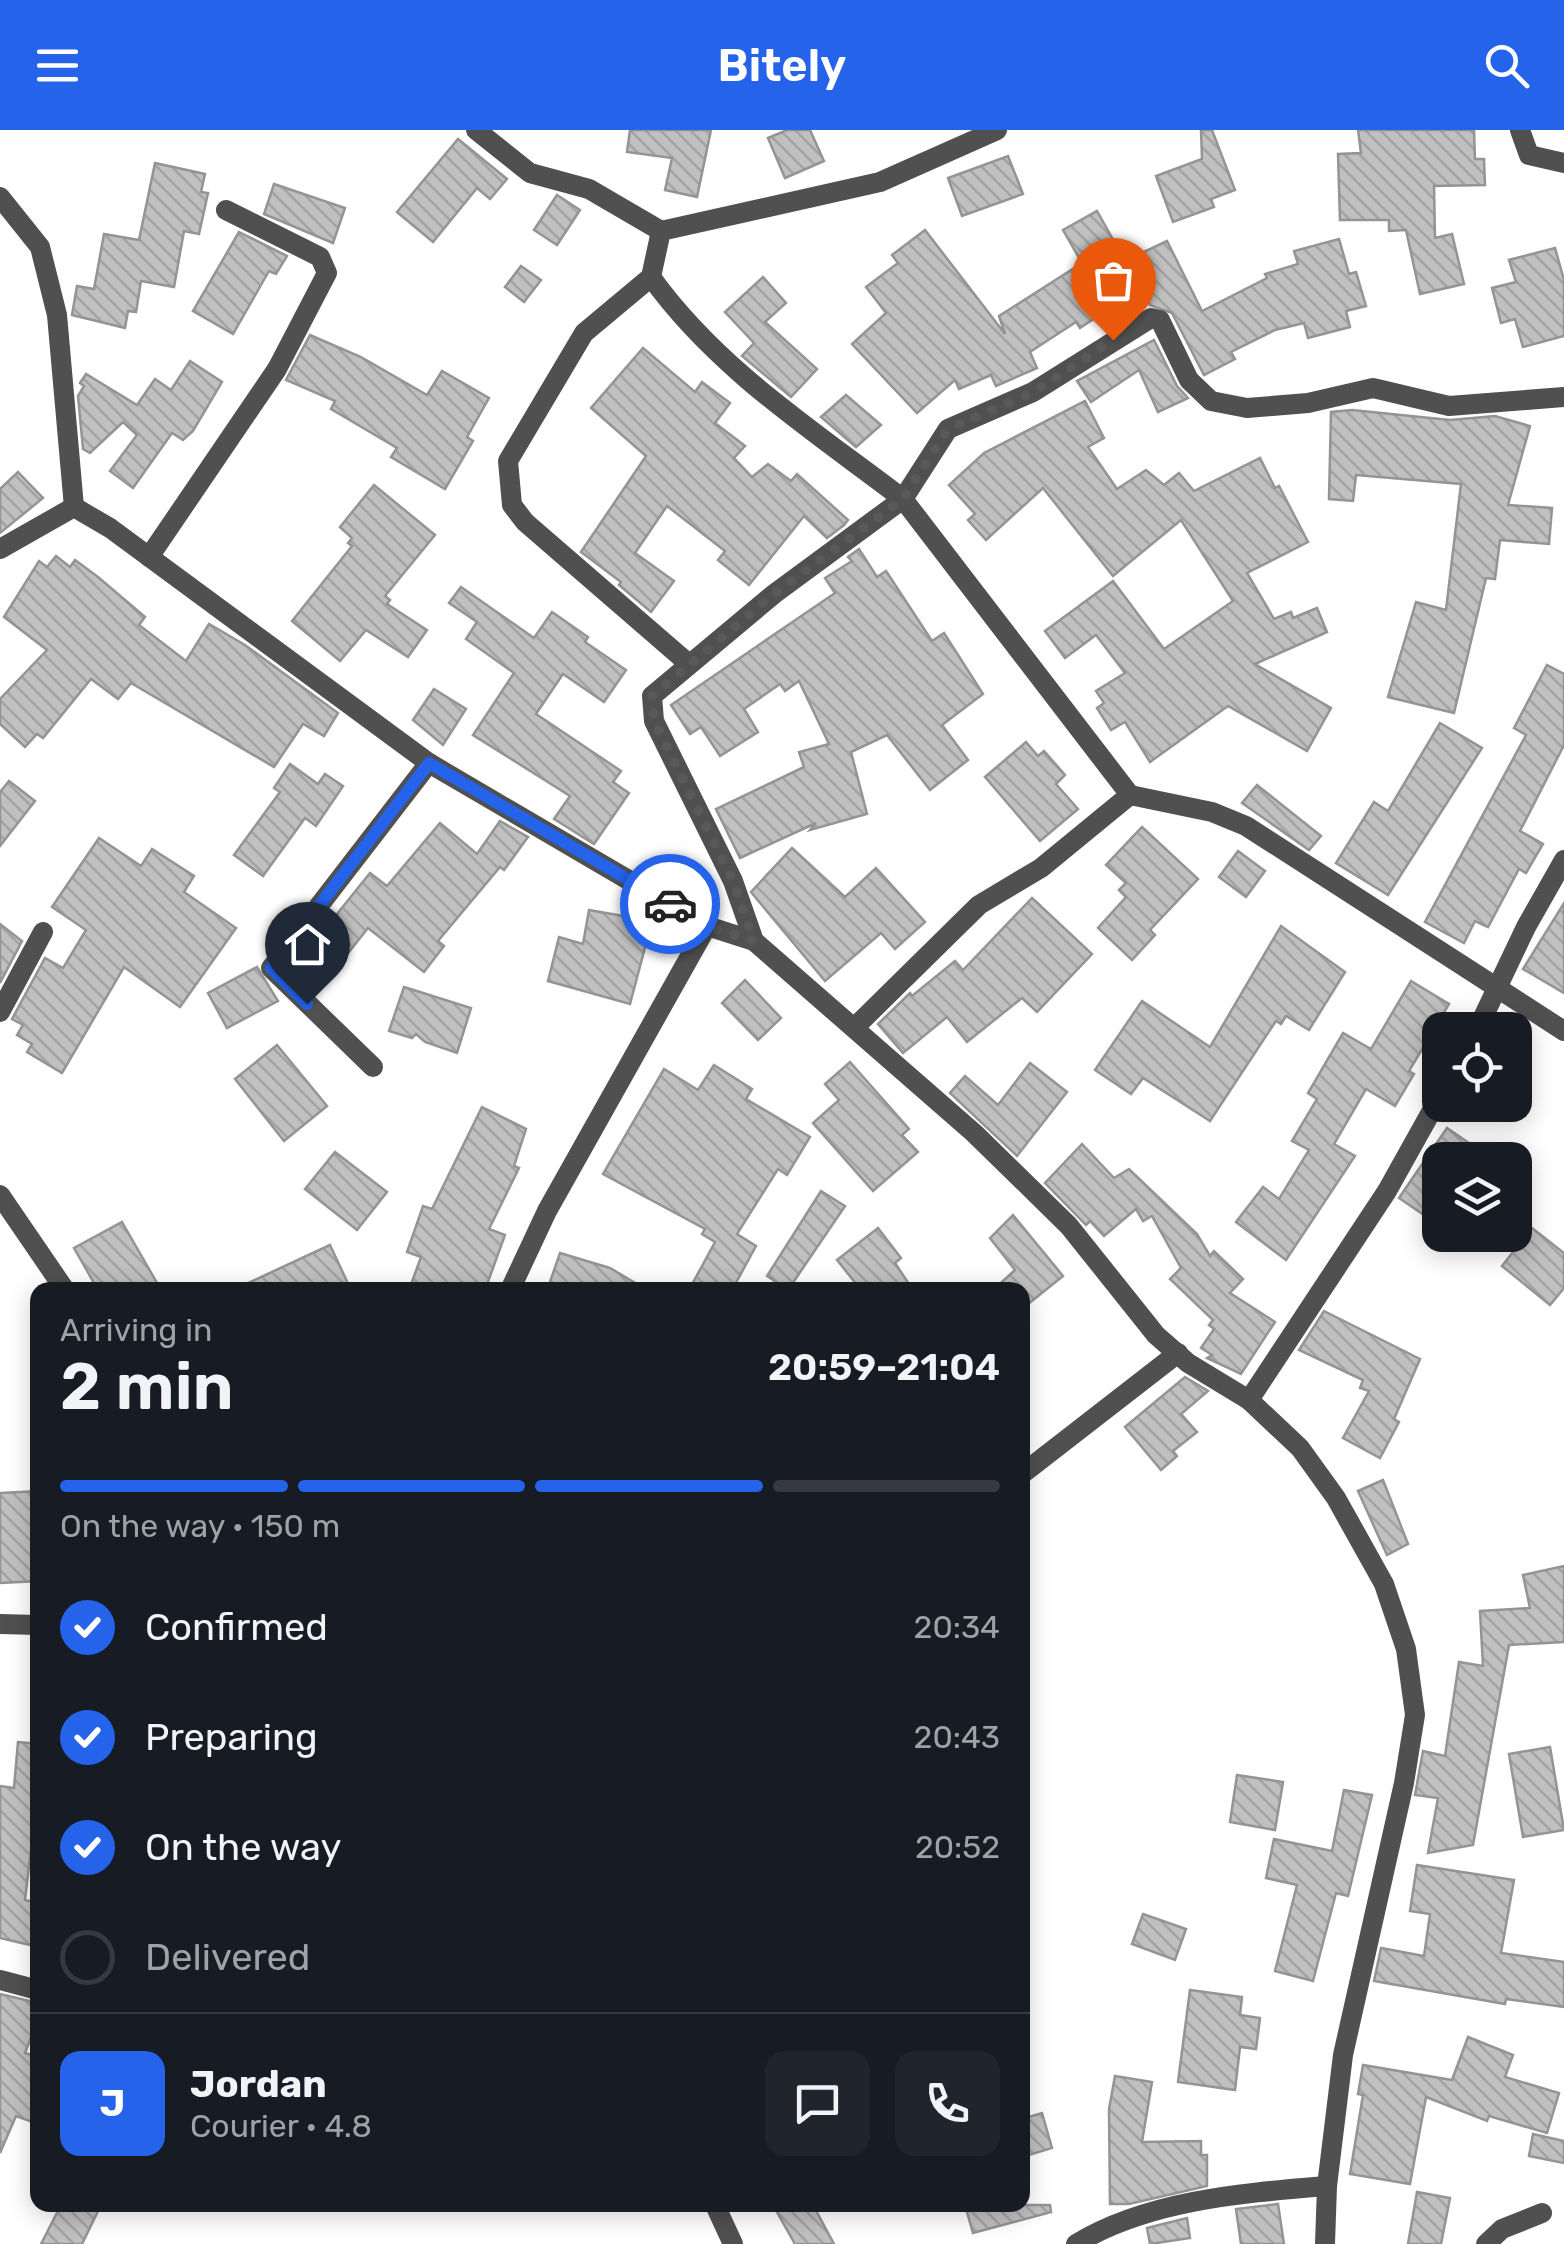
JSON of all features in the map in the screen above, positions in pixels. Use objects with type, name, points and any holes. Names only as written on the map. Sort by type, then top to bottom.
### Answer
[{"type":"street","points":[[476,130],[530,173],[589,189],[661,230],[880,182],[997,130]]},
{"type":"street","points":[[1520,130],[1530,154],[1564,163]]},
{"type":"street","points":[[0,196],[40,247],[57,314],[74,508]]},
{"type":"street","points":[[149,557],[277,369],[326,273],[320,258],[226,210]]},
{"type":"street","points":[[661,230],[651,276],[584,334],[508,460],[508,488],[512,505],[526,522],[689,664]]},
{"type":"street","points":[[651,276],[678,314],[724,360],[903,499],[1130,795],[1212,812],[1246,826],[1564,1031]]},
{"type":"street","points":[[754,941],[733,881],[654,721],[652,696],[774,594],[903,499],[948,429],[1034,392],[1151,318],[1160,320],[1189,380],[1211,401],[1248,408],[1308,403],[1374,388],[1449,406],[1564,396]]},
{"type":"street","points":[[0,548],[74,508]]},
{"type":"street","points":[[74,508],[149,557],[429,763],[708,926],[754,941],[855,1027],[1069,1226],[1156,1335],[1249,1400],[1300,1448],[1336,1498],[1384,1584],[1406,1650],[1414,1715],[1404,1783],[1343,2055],[1327,2186],[1325,2244]]},
{"type":"street","points":[[373,1067],[271,968],[429,763]]},
{"type":"street","points":[[855,1027],[897,980],[980,905],[1041,868],[1130,795]]},
{"type":"street","points":[[1487,1012],[1526,926],[1564,860]]},
{"type":"street","points":[[514,1282],[547,1211],[708,926]]},
{"type":"street","points":[[0,1012],[44,932]]},
{"type":"street","points":[[1249,1400],[1387,1191],[1425,1122]]},
{"type":"street","points":[[0,1195],[60,1282]]},
{"type":"street","points":[[1030,1468],[1178,1354]]},
{"type":"street","points":[[0,1624],[30,1625]]},
{"type":"street","points":[[0,1980],[30,1988]]},
{"type":"street","points":[[1076,2244],[1130,2217],[1327,2186]]},
{"type":"street","points":[[718,2212],[734,2244]]},
{"type":"street","points":[[1486,2244],[1502,2228],[1542,2212]]},
{"type":"building","points":[[630,130],[711,130],[697,197],[665,190],[672,158],[627,152]]},
{"type":"building","points":[[787,130],[810,130],[824,161],[785,178],[768,138]]},
{"type":"building","points":[[1201,130],[1212,130],[1235,190],[1211,199],[1214,207],[1173,222],[1156,176],[1202,159]]},
{"type":"building","points":[[1358,130],[1474,130],[1475,159],[1484,159],[1485,185],[1434,186],[1435,238],[1452,234],[1464,284],[1420,294],[1406,230],[1389,231],[1389,220],[1340,220],[1338,154],[1361,153]]},
{"type":"building","points":[[458,139],[507,179],[490,199],[477,188],[433,242],[397,212]]},
{"type":"building","points":[[1008,156],[1023,194],[962,216],[948,178]]},
{"type":"building","points":[[155,163],[205,174],[201,192],[208,193],[199,234],[184,231],[174,287],[141,281],[136,312],[128,311],[125,328],[72,315],[77,286],[94,289],[104,234],[139,240]]},
{"type":"building","points":[[274,184],[345,208],[333,243],[264,214]]},
{"type":"building","points":[[557,195],[580,210],[557,245],[534,230]]},
{"type":"building","points":[[1097,211],[1129,268],[1089,289],[1104,312],[1080,328],[1076,322],[1030,352],[1037,368],[996,386],[991,375],[959,389],[955,380],[917,413],[852,344],[886,313],[866,287],[898,263],[892,255],[925,230],[1005,334],[999,316],[1082,263],[1063,230]]},
{"type":"building","points":[[239,232],[287,256],[276,274],[269,271],[233,334],[193,311]]},
{"type":"building","points":[[1339,239],[1349,274],[1356,272],[1366,306],[1346,311],[1350,327],[1308,338],[1304,323],[1275,330],[1231,352],[1235,359],[1204,375],[1172,313],[1150,305],[1127,260],[1167,241],[1202,311],[1267,278],[1265,274],[1298,264],[1294,251]]},
{"type":"building","points":[[1555,248],[1564,280],[1564,336],[1523,347],[1515,319],[1501,323],[1492,288],[1516,282],[1509,260]]},
{"type":"building","points":[[521,266],[541,280],[524,302],[505,287]]},
{"type":"building","points":[[763,277],[786,303],[765,322],[817,369],[791,397],[742,356],[754,343],[725,312]]},
{"type":"building","points":[[310,335],[361,357],[427,395],[442,371],[489,398],[467,437],[473,441],[445,489],[391,457],[397,448],[331,409],[335,401],[286,380]]},
{"type":"building","points":[[1154,340],[1177,386],[1188,398],[1158,412],[1139,370],[1091,402],[1077,381]]},
{"type":"building","points":[[643,348],[695,392],[702,382],[730,403],[715,423],[745,446],[734,458],[752,477],[768,464],[791,481],[797,474],[848,520],[844,525],[827,538],[804,516],[749,585],[718,560],[725,551],[667,506],[635,553],[674,581],[651,612],[619,585],[621,582],[581,552],[646,456],[591,408]]},
{"type":"building","points":[[190,361],[222,382],[193,431],[183,440],[172,433],[133,488],[110,471],[137,435],[123,422],[90,453],[83,449],[78,396],[84,386],[80,383],[86,374],[137,405],[155,379],[171,390]]},
{"type":"building","points":[[846,395],[881,425],[856,447],[821,417]]},
{"type":"building","points":[[1085,401],[1104,438],[1088,447],[1117,489],[1146,470],[1164,485],[1179,473],[1194,491],[1260,458],[1275,488],[1279,486],[1308,542],[1247,573],[1274,619],[1291,612],[1293,618],[1317,608],[1327,632],[1255,664],[1331,708],[1307,751],[1228,706],[1150,762],[1125,722],[1111,730],[1097,708],[1104,703],[1096,691],[1125,673],[1096,635],[1065,658],[1045,631],[1113,581],[1164,649],[1233,601],[1181,520],[1113,576],[1043,488],[986,540],[968,520],[975,514],[949,485],[984,453]]},
{"type":"building","points":[[1352,410],[1450,420],[1495,416],[1530,426],[1508,505],[1552,508],[1549,544],[1500,540],[1495,579],[1486,578],[1454,713],[1388,697],[1416,602],[1446,610],[1461,484],[1356,475],[1353,501],[1329,499],[1331,412]]},
{"type":"building","points":[[18,472],[43,498],[0,533],[0,489]]},
{"type":"building","points":[[374,485],[435,535],[385,596],[390,600],[387,604],[427,630],[408,657],[366,630],[340,661],[292,621],[352,546],[348,543],[352,538],[340,527]]},
{"type":"building","points":[[859,549],[877,577],[886,571],[932,641],[944,633],[983,694],[942,725],[968,760],[930,790],[887,735],[851,752],[867,814],[810,830],[816,823],[740,858],[716,809],[804,767],[799,752],[829,744],[799,681],[785,691],[780,684],[744,709],[758,732],[720,756],[701,727],[690,734],[671,705],[835,593],[825,578],[852,561],[848,557]]},
{"type":"building","points":[[56,556],[70,567],[75,560],[98,577],[145,617],[139,625],[186,661],[209,624],[245,645],[338,713],[324,736],[303,724],[274,767],[131,683],[118,699],[91,679],[43,738],[37,734],[25,747],[0,724],[0,699],[47,650],[4,617],[39,561],[47,567]]},
{"type":"building","points":[[461,587],[534,638],[552,612],[588,637],[585,642],[626,670],[604,702],[563,674],[536,714],[621,771],[613,782],[629,793],[594,844],[554,819],[570,796],[473,735],[514,673],[466,639],[477,622],[449,603]]},
{"type":"building","points":[[1547,665],[1564,674],[1564,745],[1520,831],[1543,844],[1526,873],[1519,869],[1488,927],[1475,921],[1464,943],[1425,922],[1526,735],[1514,728]]},
{"type":"building","points":[[434,689],[466,709],[443,745],[413,720]]},
{"type":"building","points":[[1440,723],[1482,748],[1388,895],[1336,863],[1374,802],[1388,811]]},
{"type":"building","points":[[1026,742],[1038,756],[1044,751],[1065,775],[1056,784],[1078,809],[1040,841],[985,777]]},
{"type":"building","points":[[290,764],[318,784],[325,774],[343,786],[316,826],[305,818],[263,876],[234,855],[280,792],[274,788]]},
{"type":"building","points":[[9,781],[35,801],[0,846],[0,792]]},
{"type":"building","points":[[1257,785],[1321,836],[1309,850],[1242,803]]},
{"type":"building","points":[[500,821],[528,837],[504,870],[500,867],[438,941],[444,946],[424,972],[368,928],[333,972],[322,977],[300,960],[370,873],[387,886],[440,823],[477,854]]},
{"type":"building","points":[[1142,827],[1198,879],[1150,930],[1155,935],[1132,960],[1098,928],[1126,897],[1119,890],[1126,883],[1106,865]]},
{"type":"building","points":[[99,838],[141,866],[152,849],[194,876],[184,892],[236,928],[180,1007],[124,967],[62,1073],[27,1052],[32,1044],[17,1035],[23,1025],[12,1019],[45,958],[63,968],[86,930],[52,907]]},
{"type":"building","points":[[792,848],[845,897],[876,868],[925,922],[895,949],[881,933],[825,981],[751,892]]},
{"type":"building","points":[[1238,851],[1265,871],[1246,897],[1219,877]]},
{"type":"building","points":[[1032,898],[1092,954],[1037,1012],[1022,998],[967,1042],[947,1017],[903,1053],[878,1024],[910,993],[912,996],[955,961],[963,970]]},
{"type":"building","points":[[1564,903],[1564,993],[1523,969]]},
{"type":"building","points":[[589,910],[664,923],[660,946],[646,944],[630,1004],[548,981],[559,937],[583,944]]},
{"type":"building","points":[[0,924],[22,941],[0,983]]},
{"type":"building","points":[[1281,926],[1345,972],[1309,1030],[1286,1016],[1281,1024],[1276,1021],[1210,1121],[1143,1078],[1131,1094],[1095,1070],[1142,1001],[1210,1047]]},
{"type":"building","points":[[257,967],[278,1001],[227,1028],[208,993]]},
{"type":"building","points":[[745,980],[781,1018],[758,1040],[722,1003]]},
{"type":"building","points":[[1411,981],[1449,1004],[1444,1012],[1422,1012],[1422,1049],[1409,1071],[1414,1074],[1395,1106],[1366,1089],[1334,1144],[1355,1156],[1286,1260],[1236,1222],[1263,1187],[1279,1199],[1309,1150],[1292,1141],[1317,1099],[1308,1093],[1343,1033],[1371,1049]]},
{"type":"building","points":[[404,987],[471,1008],[457,1053],[425,1042],[416,1034],[412,1038],[389,1031]]},
{"type":"building","points":[[277,1045],[327,1106],[284,1141],[235,1079]]},
{"type":"building","points":[[850,1062],[909,1129],[902,1135],[918,1152],[873,1191],[813,1123],[839,1100],[825,1084]]},
{"type":"building","points":[[1030,1063],[1067,1092],[1017,1156],[950,1093],[965,1076],[998,1105]]},
{"type":"building","points":[[714,1065],[752,1089],[746,1099],[810,1137],[787,1175],[778,1169],[737,1234],[756,1246],[736,1282],[693,1282],[715,1242],[702,1234],[705,1229],[603,1174],[664,1069],[698,1090]]},
{"type":"building","points":[[482,1107],[526,1129],[514,1166],[519,1168],[489,1229],[505,1235],[488,1282],[412,1282],[421,1257],[407,1252],[423,1206],[432,1209]]},
{"type":"building","points":[[1447,1128],[1468,1142],[1437,1142]]},
{"type":"building","points":[[1082,1144],[1114,1178],[1129,1169],[1197,1234],[1210,1256],[1214,1251],[1243,1279],[1230,1293],[1275,1322],[1241,1374],[1207,1358],[1212,1355],[1201,1348],[1214,1329],[1209,1325],[1213,1320],[1170,1279],[1181,1268],[1152,1216],[1143,1221],[1136,1209],[1104,1236],[1090,1221],[1086,1225],[1045,1183]]},
{"type":"building","points":[[335,1152],[387,1192],[357,1230],[305,1189]]},
{"type":"building","points":[[1422,1164],[1422,1214],[1399,1198]]},
{"type":"building","points":[[821,1191],[845,1206],[793,1282],[776,1282],[767,1276]]},
{"type":"building","points":[[1013,1215],[1063,1276],[1030,1303],[1030,1282],[1002,1282],[1015,1270],[990,1238]]},
{"type":"building","points":[[122,1222],[156,1282],[93,1282],[74,1248]]},
{"type":"building","points":[[878,1228],[901,1258],[895,1263],[908,1282],[855,1282],[837,1260]]},
{"type":"building","points":[[1532,1228],[1564,1253],[1564,1288],[1550,1305],[1502,1266],[1513,1252],[1532,1252]]},
{"type":"building","points":[[330,1245],[347,1282],[250,1282]]},
{"type":"building","points":[[560,1253],[610,1268],[634,1282],[550,1282]]},
{"type":"building","points":[[1324,1311],[1420,1359],[1394,1419],[1399,1422],[1380,1458],[1343,1438],[1369,1391],[1360,1388],[1363,1380],[1299,1350]]},
{"type":"building","points":[[1185,1377],[1208,1391],[1181,1414],[1197,1432],[1173,1451],[1177,1456],[1161,1470],[1125,1427]]},
{"type":"building","points":[[1383,1480],[1408,1544],[1387,1555],[1358,1491]]},
{"type":"building","points":[[30,1491],[30,1581],[0,1583],[0,1493]]},
{"type":"building","points":[[1564,1566],[1564,1642],[1509,1645],[1473,1845],[1428,1853],[1438,1798],[1415,1795],[1423,1751],[1445,1756],[1459,1662],[1483,1666],[1480,1611],[1530,1608],[1523,1575]]},
{"type":"building","points":[[18,1742],[30,1743],[30,1858],[25,1900],[30,1901],[30,1945],[0,1938],[0,1786],[14,1788]]},
{"type":"building","points":[[1550,1747],[1564,1830],[1523,1837],[1509,1754]]},
{"type":"building","points":[[1237,1775],[1283,1782],[1275,1830],[1230,1822]]},
{"type":"building","points":[[1344,1790],[1372,1795],[1348,1896],[1336,1893],[1313,1981],[1275,1971],[1297,1885],[1266,1878],[1274,1839],[1332,1851]]},
{"type":"building","points":[[1417,1865],[1514,1880],[1501,1953],[1564,1962],[1564,2007],[1506,1999],[1505,2004],[1374,1981],[1381,1948],[1424,1956],[1430,1914],[1410,1911]]},
{"type":"building","points":[[1143,1914],[1186,1929],[1175,1960],[1132,1944]]},
{"type":"building","points":[[1190,1990],[1242,1997],[1240,2015],[1260,2018],[1256,2049],[1240,2047],[1235,2090],[1178,2082]]},
{"type":"building","points":[[0,1994],[30,2001],[30,2040],[25,2053],[30,2055],[30,2121],[16,2116],[0,2153]]},
{"type":"building","points":[[1468,2037],[1513,2055],[1505,2077],[1559,2093],[1547,2133],[1489,2116],[1487,2121],[1426,2097],[1410,2184],[1350,2174],[1363,2095],[1358,2094],[1363,2065],[1452,2080]]},
{"type":"building","points":[[1115,2076],[1152,2082],[1142,2142],[1201,2141],[1201,2155],[1207,2155],[1207,2186],[1129,2204],[1110,2204],[1109,2109]]},
{"type":"building","points":[[1042,2113],[1052,2148],[1030,2155],[1030,2117]]},
{"type":"building","points":[[1533,2134],[1564,2141],[1564,2163],[1529,2156]]},
{"type":"building","points":[[1417,2192],[1450,2198],[1441,2244],[1408,2244]]},
{"type":"building","points":[[1278,2204],[1284,2244],[1241,2244],[1236,2209]]},
{"type":"building","points":[[1030,2205],[1050,2205],[1051,2212],[973,2233],[967,2212],[1030,2212]]},
{"type":"building","points":[[57,2212],[98,2212],[82,2244],[41,2244]]},
{"type":"building","points":[[777,2212],[817,2212],[834,2244],[795,2244]]},
{"type":"building","points":[[1187,2218],[1190,2238],[1150,2244],[1147,2228]]},
{"type":"way so far","points":[[670,904],[708,926],[754,941],[733,881],[654,721],[652,696],[774,594],[903,499],[948,429],[1034,392],[1113,340]]},
{"type":"route","points":[[307,1004],[271,968],[429,763],[670,904]]}]
